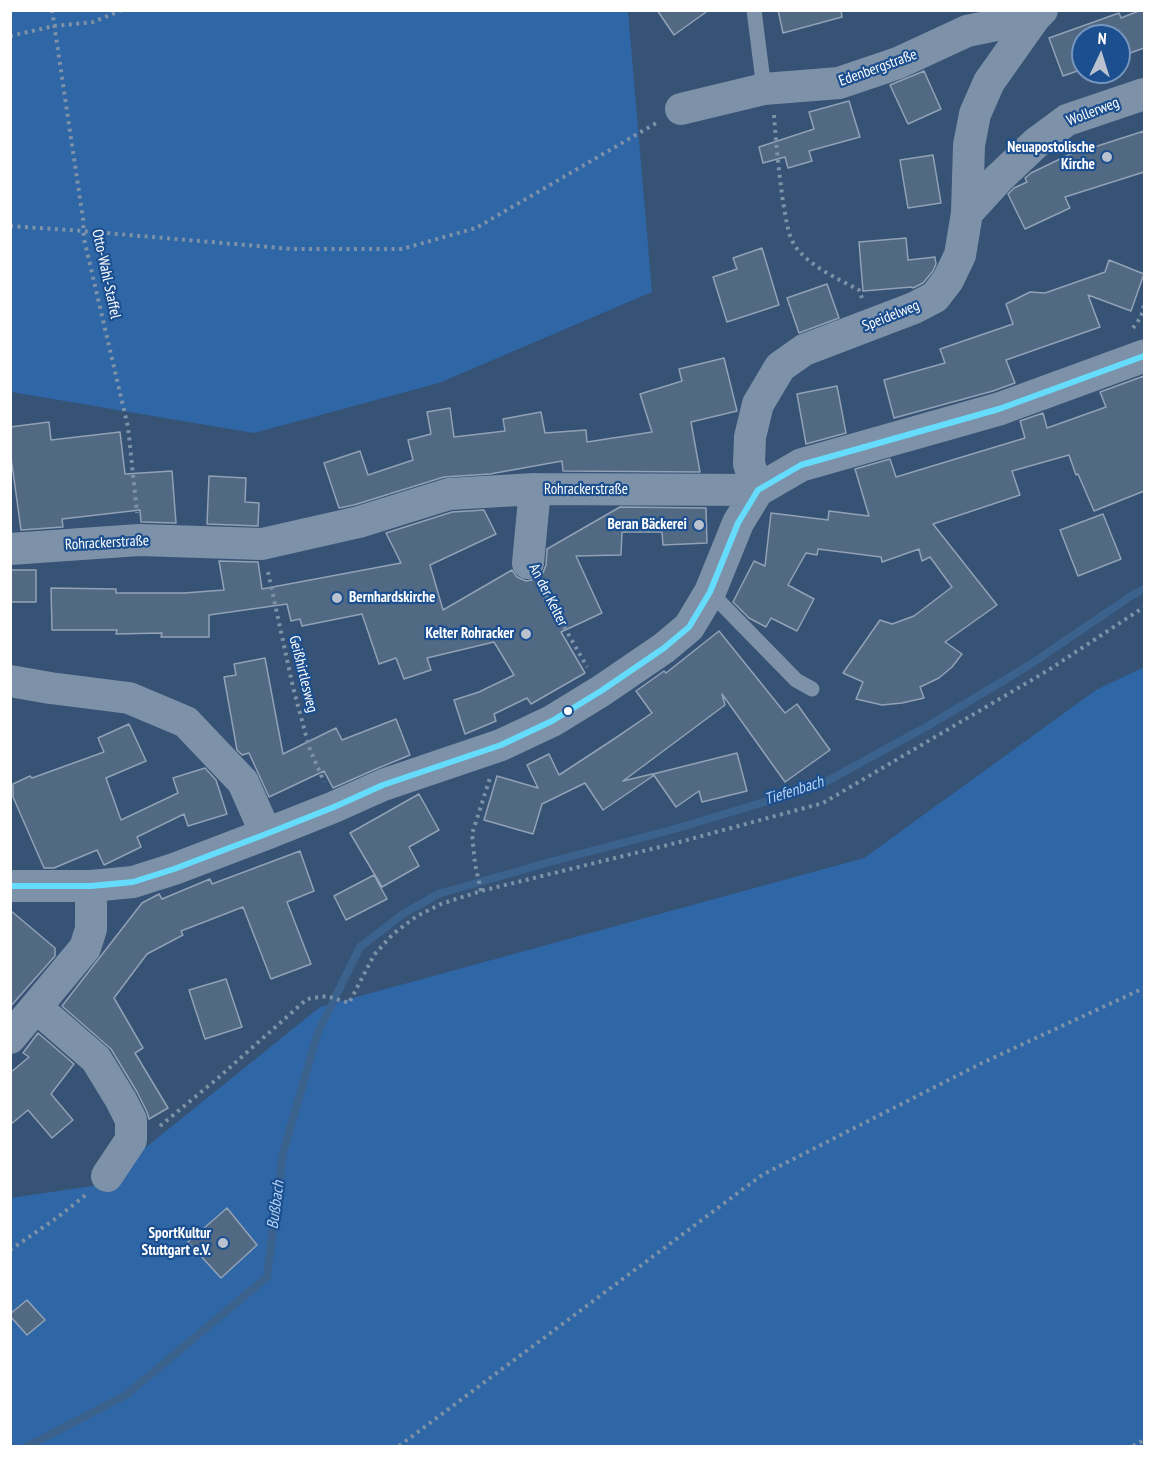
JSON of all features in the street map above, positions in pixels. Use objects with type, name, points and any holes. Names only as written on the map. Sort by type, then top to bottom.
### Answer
[{"type":"street","name":"Edenbergstraße","points":[[681,109],[768,89],[839,83],[898,63],[967,31],[1039,14]]},
{"type":"street","name":"Speidelweg","points":[[758,490],[749,464],[750,437],[758,404],[780,367],[804,350],[914,308],[935,297],[948,280],[960,255],[967,213],[969,145],[975,114],[989,82],[1039,14]]},
{"type":"street","name":"Wollerweg","points":[[967,213],[1036,143],[1066,120],[1144,94]]},
{"type":"street","points":[[10,886],[91,886],[133,882],[266,834],[383,785],[501,746],[552,721],[601,692],[664,648],[689,627],[710,592],[738,523],[758,490],[801,465],[999,408],[1144,356]]},
{"type":"street","name":"Rohrackerstraße","points":[[10,549],[139,540],[262,543],[359,522],[449,494],[535,489],[758,490]]},
{"type":"street","name":"An der Kelter","points":[[528,563],[535,489]]},
{"type":"street","points":[[10,681],[129,698],[186,722],[243,782],[266,834]]},
{"type":"street","points":[[10,1038],[85,948],[91,928],[91,886]]},
{"type":"street","points":[[37,1008],[96,1059],[121,1100],[130,1120],[131,1140],[107,1176]]},
{"type":"lane","points":[[754,10],[768,89]]},
{"type":"lane","points":[[710,592],[796,680],[812,689]]},
{"type":"path","name":"Otto-Wahl-Staffel","points":[[52,10],[84,239],[128,427],[139,540]]},
{"type":"path","points":[[10,36],[54,26],[93,22],[122,10]]},
{"type":"path","points":[[768,89],[788,229],[796,246],[812,263],[833,278],[859,290],[869,325]]},
{"type":"path","points":[[10,226],[292,249],[402,249],[476,228],[681,109]]},
{"type":"path","name":"Geißhirtlesweg","points":[[262,543],[293,687],[309,747],[334,807]]},
{"type":"path","name":"An der Kelter","points":[[528,563],[601,692]]},
{"type":"path","points":[[131,1140],[148,1135],[218,1078],[308,999],[327,996],[349,1002],[374,955],[393,934],[417,916],[441,904],[481,891],[676,843],[823,803],[1047,671],[1144,607]]},
{"type":"path","points":[[481,891],[472,834],[501,746]]},
{"type":"path","points":[[399,1446],[762,1175],[982,1063],[1144,988]]},
{"type":"path","points":[[10,1250],[58,1217],[107,1176]]},
{"type":"path","points":[[1133,1446],[1144,1440]]},
{"type":"shaded area","points":[[10,11],[628,11],[652,292],[439,383],[254,433],[11,392]]},
{"type":"shaded area","points":[[1144,667],[1144,1446],[11,1446],[10,1198],[99,1185],[320,1007],[864,858],[1096,690]]},
{"type":"building","points":[[657,10],[709,10],[674,35]]},
{"type":"building","points":[[778,10],[841,10],[842,17],[783,33]]},
{"type":"building","points":[[1144,10],[1144,48],[1131,53],[1131,24],[1088,24],[1119,13],[1121,18]]},
{"type":"building","points":[[1071,30],[1071,73],[1063,76],[1049,38]]},
{"type":"building","points":[[924,71],[941,109],[908,124],[890,85]]},
{"type":"building","points":[[849,101],[860,137],[809,151],[812,161],[788,168],[785,157],[763,163],[759,147],[814,129],[809,112]]},
{"type":"building","points":[[1144,131],[1144,172],[1065,197],[1070,208],[1025,229],[1008,194],[1014,188],[1027,182],[1025,178],[1031,173],[1087,146],[1088,149]]},
{"type":"building","points":[[933,155],[941,203],[908,208],[900,160]]},
{"type":"building","points":[[906,238],[908,260],[935,257],[936,264],[933,271],[923,283],[913,288],[863,291],[859,242]]},
{"type":"building","points":[[762,248],[779,305],[727,322],[713,277],[737,269],[733,258]]},
{"type":"building","points":[[1109,260],[1144,274],[1131,311],[1088,295],[1100,327],[1006,360],[1015,383],[894,418],[884,380],[945,363],[940,349],[1013,324],[1006,304],[1030,292],[1045,293],[1105,272]]},
{"type":"building","points":[[827,284],[839,318],[799,333],[787,298]]},
{"type":"building","points":[[724,358],[737,411],[691,422],[700,472],[563,471],[562,461],[490,474],[444,477],[339,508],[324,463],[360,451],[368,475],[413,460],[408,440],[431,434],[427,412],[450,408],[454,437],[505,431],[503,419],[541,412],[545,433],[586,430],[587,442],[652,432],[640,394],[682,381],[679,369]]},
{"type":"building","points":[[1144,376],[1144,491],[1094,511],[1069,455],[1012,471],[1020,495],[933,524],[997,605],[945,642],[962,654],[939,678],[920,687],[924,698],[882,705],[856,699],[863,682],[843,673],[880,620],[892,624],[914,616],[952,587],[930,557],[922,561],[919,549],[882,562],[881,557],[818,549],[817,555],[806,553],[788,585],[814,599],[797,631],[771,618],[766,627],[749,618],[733,602],[754,561],[765,566],[771,513],[828,520],[829,511],[869,516],[855,469],[890,459],[896,477],[1025,438],[1020,421],[1043,413],[1047,428],[1106,407],[1100,392]]},
{"type":"building","points":[[837,386],[846,433],[806,444],[797,394]]},
{"type":"building","points":[[49,422],[51,440],[120,432],[125,474],[172,471],[176,523],[141,522],[140,510],[62,519],[63,527],[21,530],[10,450],[10,427]]},
{"type":"building","points":[[209,476],[246,478],[245,502],[259,503],[258,526],[207,524]]},
{"type":"building","points":[[620,507],[706,508],[707,543],[663,545],[662,532],[622,532],[621,555],[576,556],[602,613],[561,632],[585,673],[531,704],[527,698],[494,714],[496,721],[465,734],[454,700],[479,692],[514,675],[494,642],[427,658],[431,670],[404,679],[396,658],[379,664],[362,614],[302,626],[300,619],[291,621],[287,604],[209,615],[209,637],[161,637],[162,633],[116,634],[117,630],[52,630],[51,588],[116,589],[116,593],[184,593],[224,590],[219,561],[258,562],[262,589],[401,563],[386,533],[452,512],[484,510],[496,534],[430,565],[443,610],[512,570],[517,577],[526,581],[536,579],[543,573],[546,565],[547,549]]},
{"type":"building","points":[[1103,514],[1121,559],[1078,576],[1060,530]]},
{"type":"building","points":[[10,570],[36,570],[36,602],[10,602]]},
{"type":"building","points":[[719,631],[785,713],[797,704],[830,750],[785,782],[722,694],[725,705],[623,781],[652,774],[653,776],[603,810],[585,783],[542,804],[533,834],[484,820],[497,776],[538,788],[527,765],[549,754],[559,775],[652,713],[636,691],[664,671],[666,673]]},
{"type":"building","points":[[265,658],[283,754],[336,728],[342,740],[396,719],[410,755],[333,788],[324,771],[269,797],[249,753],[242,755],[237,750],[224,677],[236,675],[234,664]]},
{"type":"building","points":[[129,724],[146,761],[106,778],[121,820],[178,793],[173,778],[205,768],[216,780],[227,814],[188,826],[184,814],[137,837],[141,847],[104,865],[97,850],[54,868],[44,868],[13,797],[13,784],[30,776],[32,778],[104,752],[98,738]]},
{"type":"building","points":[[737,753],[747,791],[702,802],[699,791],[676,807],[653,774]]},
{"type":"building","points":[[419,794],[439,830],[409,847],[419,866],[382,887],[350,833]]},
{"type":"building","points":[[300,851],[314,891],[287,902],[311,964],[271,979],[243,907],[181,931],[183,935],[147,954],[114,998],[143,1048],[135,1053],[168,1108],[149,1119],[137,1092],[111,1049],[62,1006],[142,903],[159,894],[162,899],[210,879],[212,884]]},
{"type":"building","points":[[374,875],[387,899],[346,920],[334,896]]},
{"type":"building","points":[[10,910],[55,948],[55,956],[10,1007]]},
{"type":"building","points":[[226,979],[242,1027],[205,1039],[189,990]]},
{"type":"building","points":[[38,1033],[74,1064],[51,1094],[73,1120],[52,1138],[28,1110],[10,1125],[10,1073],[29,1057],[23,1053]]},
{"type":"building","name":"SportKultur Stuttgart e.V.","points":[[227,1208],[257,1245],[221,1278],[188,1242]]},
{"type":"building","points":[[27,1300],[45,1320],[27,1335],[10,1314]]},
{"type":"waterway","name":"Tiefenbach","points":[[28,1446],[126,1395],[267,1277],[283,1153],[318,1032],[360,947],[403,914],[438,894],[671,830],[818,786],[926,727],[1028,666],[1144,589]]},
{"type":"transit line","points":[[10,886],[91,886],[133,882],[266,834],[383,785],[501,745],[552,721],[601,691],[664,648],[689,627],[710,592],[738,523],[758,490],[801,465],[999,409],[1144,356]]},
{"type":"place","name":"Neuapostolische Kirche","points":[[1107,157]]},
{"type":"place","name":"Beran Bäckerei","points":[[699,525]]},
{"type":"place","name":"Bernhardskirche","points":[[337,598]]},
{"type":"place","name":"Kelter Rohracker","points":[[526,634]]},
{"type":"place","name":"SportKultur Stuttgart e.V.","points":[[223,1243]]},
{"type":"water label","name":"Bußbach","points":[[276,1205]]}]
